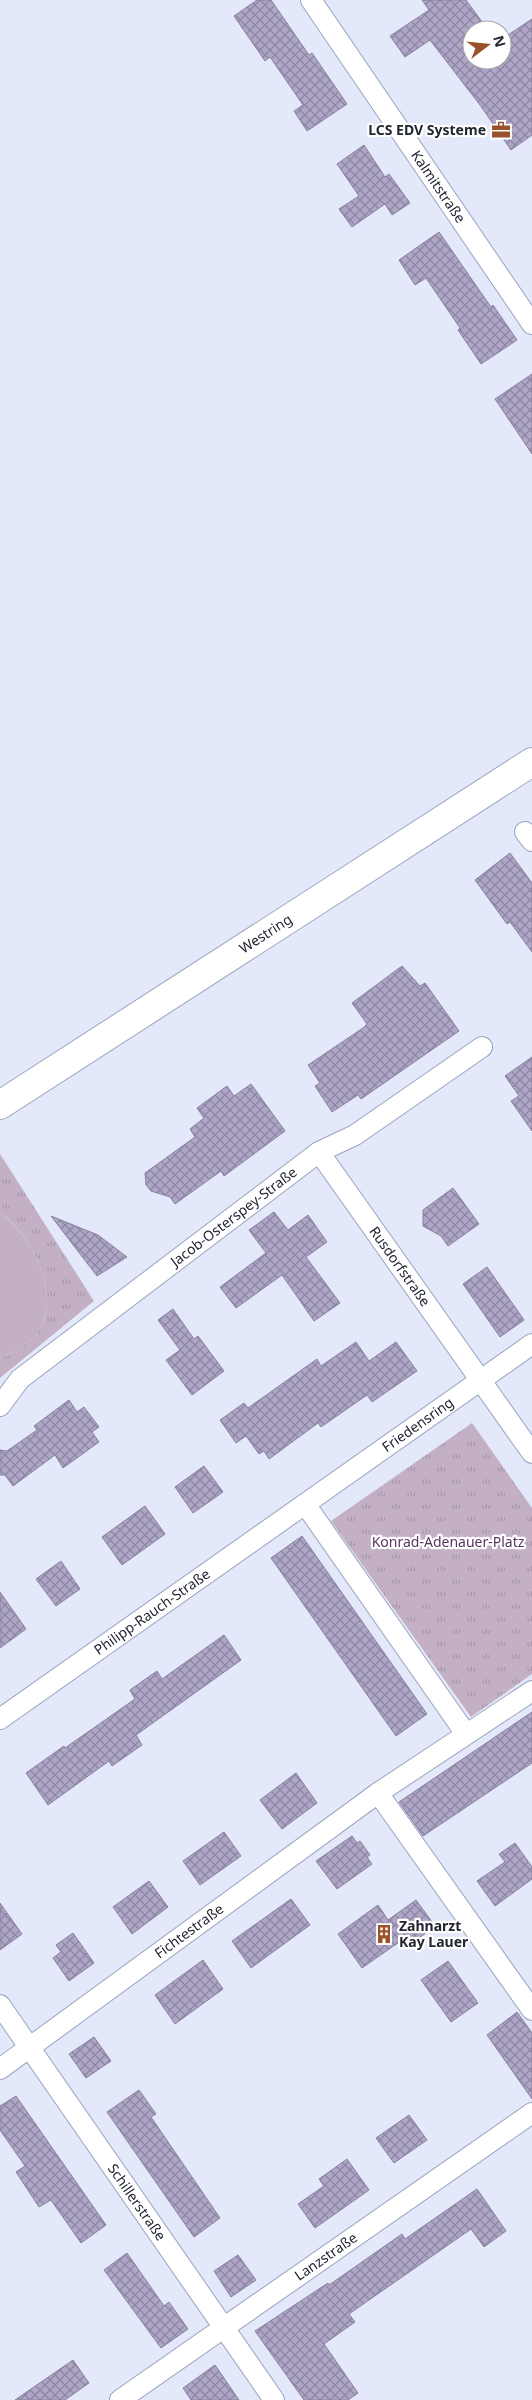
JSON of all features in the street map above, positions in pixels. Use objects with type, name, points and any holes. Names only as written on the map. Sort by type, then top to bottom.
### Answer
[{"type":"main road","name":"Westring","points":[[0,1105],[532,762]]},
{"type":"street","name":"Kalmitstraße","points":[[311,0],[525,299],[532,324]]},
{"type":"street","name":"Jacob-Osterspey-Straße","points":[[0,1406],[20,1379],[319,1152],[356,1136],[482,1046]]},
{"type":"street","name":"Rusdorfstraße","points":[[319,1152],[481,1380]]},
{"type":"street","name":"Friedensring","points":[[305,1504],[532,1344]]},
{"type":"street","points":[[481,1380],[532,1453]]},
{"type":"street","points":[[305,1504],[466,1734]]},
{"type":"street","name":"Philipp-Rauch-Straße","points":[[0,1719],[305,1504]]},
{"type":"street","points":[[532,1691],[378,1793],[532,2010]]},
{"type":"street","name":"Fichtestraße","points":[[0,2069],[378,1793]]},
{"type":"street","name":"Schillerstraße","points":[[0,2005],[274,2400]]},
{"type":"street","name":"Lanzstraße","points":[[120,2400],[532,2113]]},
{"type":"green space","points":[[0,1154],[94,1301],[0,1378],[0,1359],[38,1333],[45,1318],[47,1302],[45,1285],[33,1251],[12,1223],[0,1213]]},
{"type":"green space","points":[[0,1213],[12,1223],[33,1251],[45,1285],[47,1302],[45,1318],[38,1333],[0,1359]]},
{"type":"green space","name":"Konrad-Adenauer-Platz","points":[[472,1423],[532,1508],[532,1674],[471,1717],[331,1521]]},
{"type":"building","points":[[257,0],[271,0],[309,55],[312,53],[347,104],[307,131],[294,111],[303,105],[270,57],[265,61],[234,16]]},
{"type":"building","points":[[422,0],[466,0],[481,20],[462,20],[462,70],[512,70],[512,32],[532,19],[532,135],[511,150],[480,105],[430,40],[405,57],[390,36],[429,10]]},
{"type":"building","points":[[364,145],[385,177],[389,174],[410,203],[392,215],[385,204],[352,227],[339,209],[359,196],[337,164]]},
{"type":"building","points":[[439,232],[491,307],[493,305],[517,340],[481,364],[458,330],[460,328],[426,278],[415,285],[399,260]]},
{"type":"building","points":[[532,374],[532,454],[495,399]]},
{"type":"building","points":[[510,853],[532,883],[532,952],[510,922],[507,924],[475,880]]},
{"type":"building","points":[[402,966],[420,986],[425,983],[459,1031],[361,1099],[358,1095],[332,1112],[315,1086],[320,1083],[308,1065],[367,1024],[352,1003]]},
{"type":"building","points":[[532,1057],[532,1131],[511,1101],[519,1096],[505,1076]]},
{"type":"building","points":[[251,1084],[285,1131],[224,1176],[221,1171],[175,1204],[170,1197],[151,1191],[146,1185],[145,1173],[195,1137],[190,1129],[204,1118],[197,1108],[227,1086],[234,1096]]},
{"type":"building","points":[[453,1188],[479,1224],[448,1246],[441,1236],[423,1226],[423,1210]]},
{"type":"building","points":[[274,1212],[288,1230],[308,1215],[327,1242],[306,1257],[340,1303],[314,1321],[282,1275],[236,1308],[220,1287],[266,1253],[249,1230]]},
{"type":"building","points":[[51,1216],[98,1235],[127,1257],[97,1276]]},
{"type":"building","points":[[487,1267],[524,1320],[500,1337],[463,1284]]},
{"type":"building","points":[[173,1309],[194,1339],[198,1336],[224,1371],[192,1395],[166,1360],[180,1350],[158,1320]]},
{"type":"building","points":[[356,1342],[369,1361],[396,1342],[417,1371],[372,1402],[367,1395],[321,1427],[318,1423],[269,1459],[264,1451],[259,1454],[246,1436],[236,1443],[220,1420],[244,1403],[248,1408],[317,1359],[321,1366]]},
{"type":"building","points":[[69,1400],[77,1412],[84,1407],[99,1427],[92,1432],[99,1442],[63,1468],[55,1455],[13,1486],[5,1475],[0,1475],[0,1450],[7,1451],[37,1430],[34,1426]]},
{"type":"building","points":[[204,1466],[223,1492],[193,1513],[175,1487]]},
{"type":"building","points":[[145,1506],[165,1534],[122,1565],[102,1537]]},
{"type":"building","points":[[302,1536],[427,1714],[396,1736],[271,1558]]},
{"type":"building","points":[[61,1561],[80,1589],[56,1606],[36,1579]]},
{"type":"building","points":[[0,1592],[26,1629],[0,1648]]},
{"type":"building","points":[[224,1635],[241,1660],[136,1735],[142,1745],[112,1766],[109,1761],[48,1805],[26,1773],[135,1699],[130,1690],[157,1671],[162,1679]]},
{"type":"building","points":[[532,1712],[532,1763],[423,1836],[399,1802]]},
{"type":"building","points":[[296,1773],[317,1803],[282,1829],[260,1800]]},
{"type":"building","points":[[224,1832],[241,1856],[200,1885],[183,1861]]},
{"type":"building","points":[[352,1836],[357,1843],[360,1841],[370,1855],[367,1857],[372,1864],[337,1889],[316,1861]]},
{"type":"building","points":[[515,1843],[532,1867],[532,1879],[495,1906],[477,1881],[505,1862],[499,1854]]},
{"type":"building","points":[[149,1881],[168,1907],[132,1934],[113,1907]]},
{"type":"building","points":[[291,1899],[310,1925],[251,1968],[232,1941]]},
{"type":"building","name":"Zahnarzt Kay Lauer","points":[[416,1900],[435,1926],[407,1947],[402,1940],[362,1968],[338,1934],[378,1905],[388,1920]]},
{"type":"building","points":[[0,1903],[22,1934],[0,1950]]},
{"type":"building","points":[[73,1933],[94,1963],[69,1981],[53,1958],[61,1952],[56,1945]]},
{"type":"building","points":[[203,1960],[223,1989],[175,2024],[155,1995]]},
{"type":"building","points":[[448,1961],[478,2003],[451,2022],[421,1980]]},
{"type":"building","points":[[517,2012],[532,2033],[532,2099],[487,2035]]},
{"type":"building","points":[[94,2037],[111,2061],[86,2078],[69,2054]]},
{"type":"building","points":[[139,2090],[156,2114],[151,2117],[220,2218],[194,2237],[107,2112]]},
{"type":"building","points":[[16,2096],[106,2225],[81,2243],[51,2200],[39,2207],[16,2172],[25,2166],[0,2130],[0,2106]]},
{"type":"building","points":[[409,2115],[427,2140],[394,2163],[376,2138]]},
{"type":"building","points":[[347,2159],[369,2190],[315,2228],[298,2204],[324,2186],[319,2179]]},
{"type":"building","points":[[477,2189],[506,2231],[484,2247],[471,2229],[349,2314],[355,2322],[324,2344],[358,2393],[348,2400],[304,2400],[255,2331],[328,2283],[329,2285],[402,2234],[405,2239]]},
{"type":"building","points":[[127,2253],[164,2306],[169,2302],[188,2329],[161,2348],[104,2270]]},
{"type":"building","points":[[238,2255],[256,2280],[231,2297],[214,2271]]},
{"type":"building","points":[[73,2360],[89,2383],[65,2400],[15,2400]]},
{"type":"building","points":[[215,2365],[239,2400],[191,2400],[183,2388]]},
{"type":"place","name":"LCS EDV Systeme","points":[[501,130]]},
{"type":"place","name":"Zahnarzt Kay Lauer","points":[[384,1934]]}]
